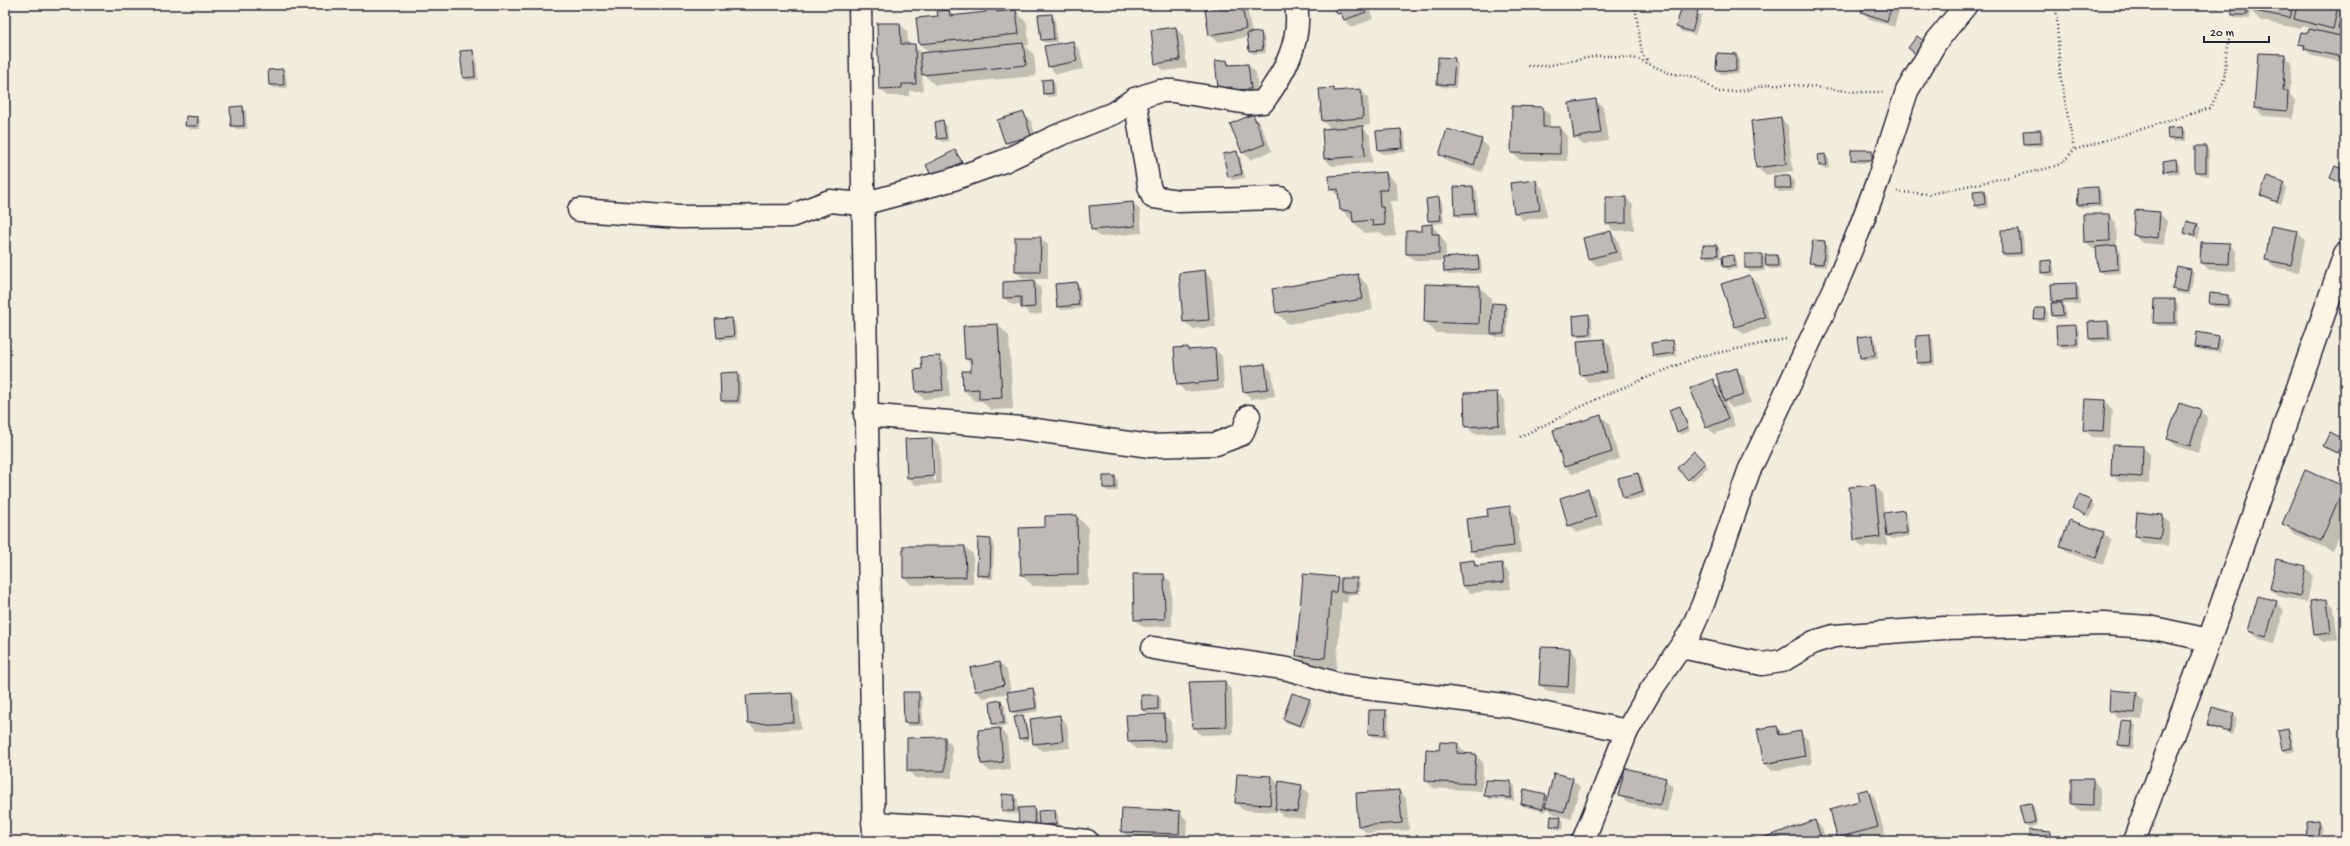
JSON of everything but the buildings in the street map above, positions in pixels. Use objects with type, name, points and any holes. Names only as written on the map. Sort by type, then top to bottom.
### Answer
[{"type":"street","points":[[860,5],[865,415],[873,832],[960,828],[1087,841]]},
{"type":"street","points":[[579,210],[679,217],[791,216],[830,201],[862,204],[951,180],[1004,161],[1058,135],[1114,113],[1135,99],[1159,91],[1173,91],[1248,103],[1263,102],[1286,68],[1297,35],[1296,5]]},
{"type":"street","points":[[1583,841],[1627,731],[1649,693],[1690,633],[1703,604],[1749,471],[1835,288],[1874,190],[1907,91],[1936,42],[1966,5]]},
{"type":"street","points":[[1135,99],[1149,186],[1153,197],[1179,201],[1280,198]]},
{"type":"street","points":[[2134,841],[2209,640],[2345,254]]},
{"type":"street","points":[[865,415],[1021,428],[1150,446],[1216,444],[1242,434],[1249,416]]},
{"type":"street","points":[[1681,648],[1762,664],[1782,661],[1814,642],[1834,636],[1944,628],[2104,624],[2149,627],[2209,640]]},
{"type":"street","points":[[1153,648],[1288,669],[1341,685],[1504,705],[1627,731]]},
{"type":"path","points":[[1635,5],[1642,54],[1650,63]]},
{"type":"path","points":[[2056,5],[2060,73],[2074,150]]},
{"type":"path","points":[[1874,190],[1930,194],[2061,164],[2074,150],[2210,108],[2223,81],[2226,69],[2225,52],[2230,38]]},
{"type":"path","points":[[1528,66],[1546,66],[1597,56],[1614,56],[1650,63],[1669,73],[1696,77],[1718,92],[1741,91],[1771,84],[1797,85],[1857,92],[1907,91]]},
{"type":"path","points":[[1520,437],[1603,396],[1697,357],[1812,335]]}]
